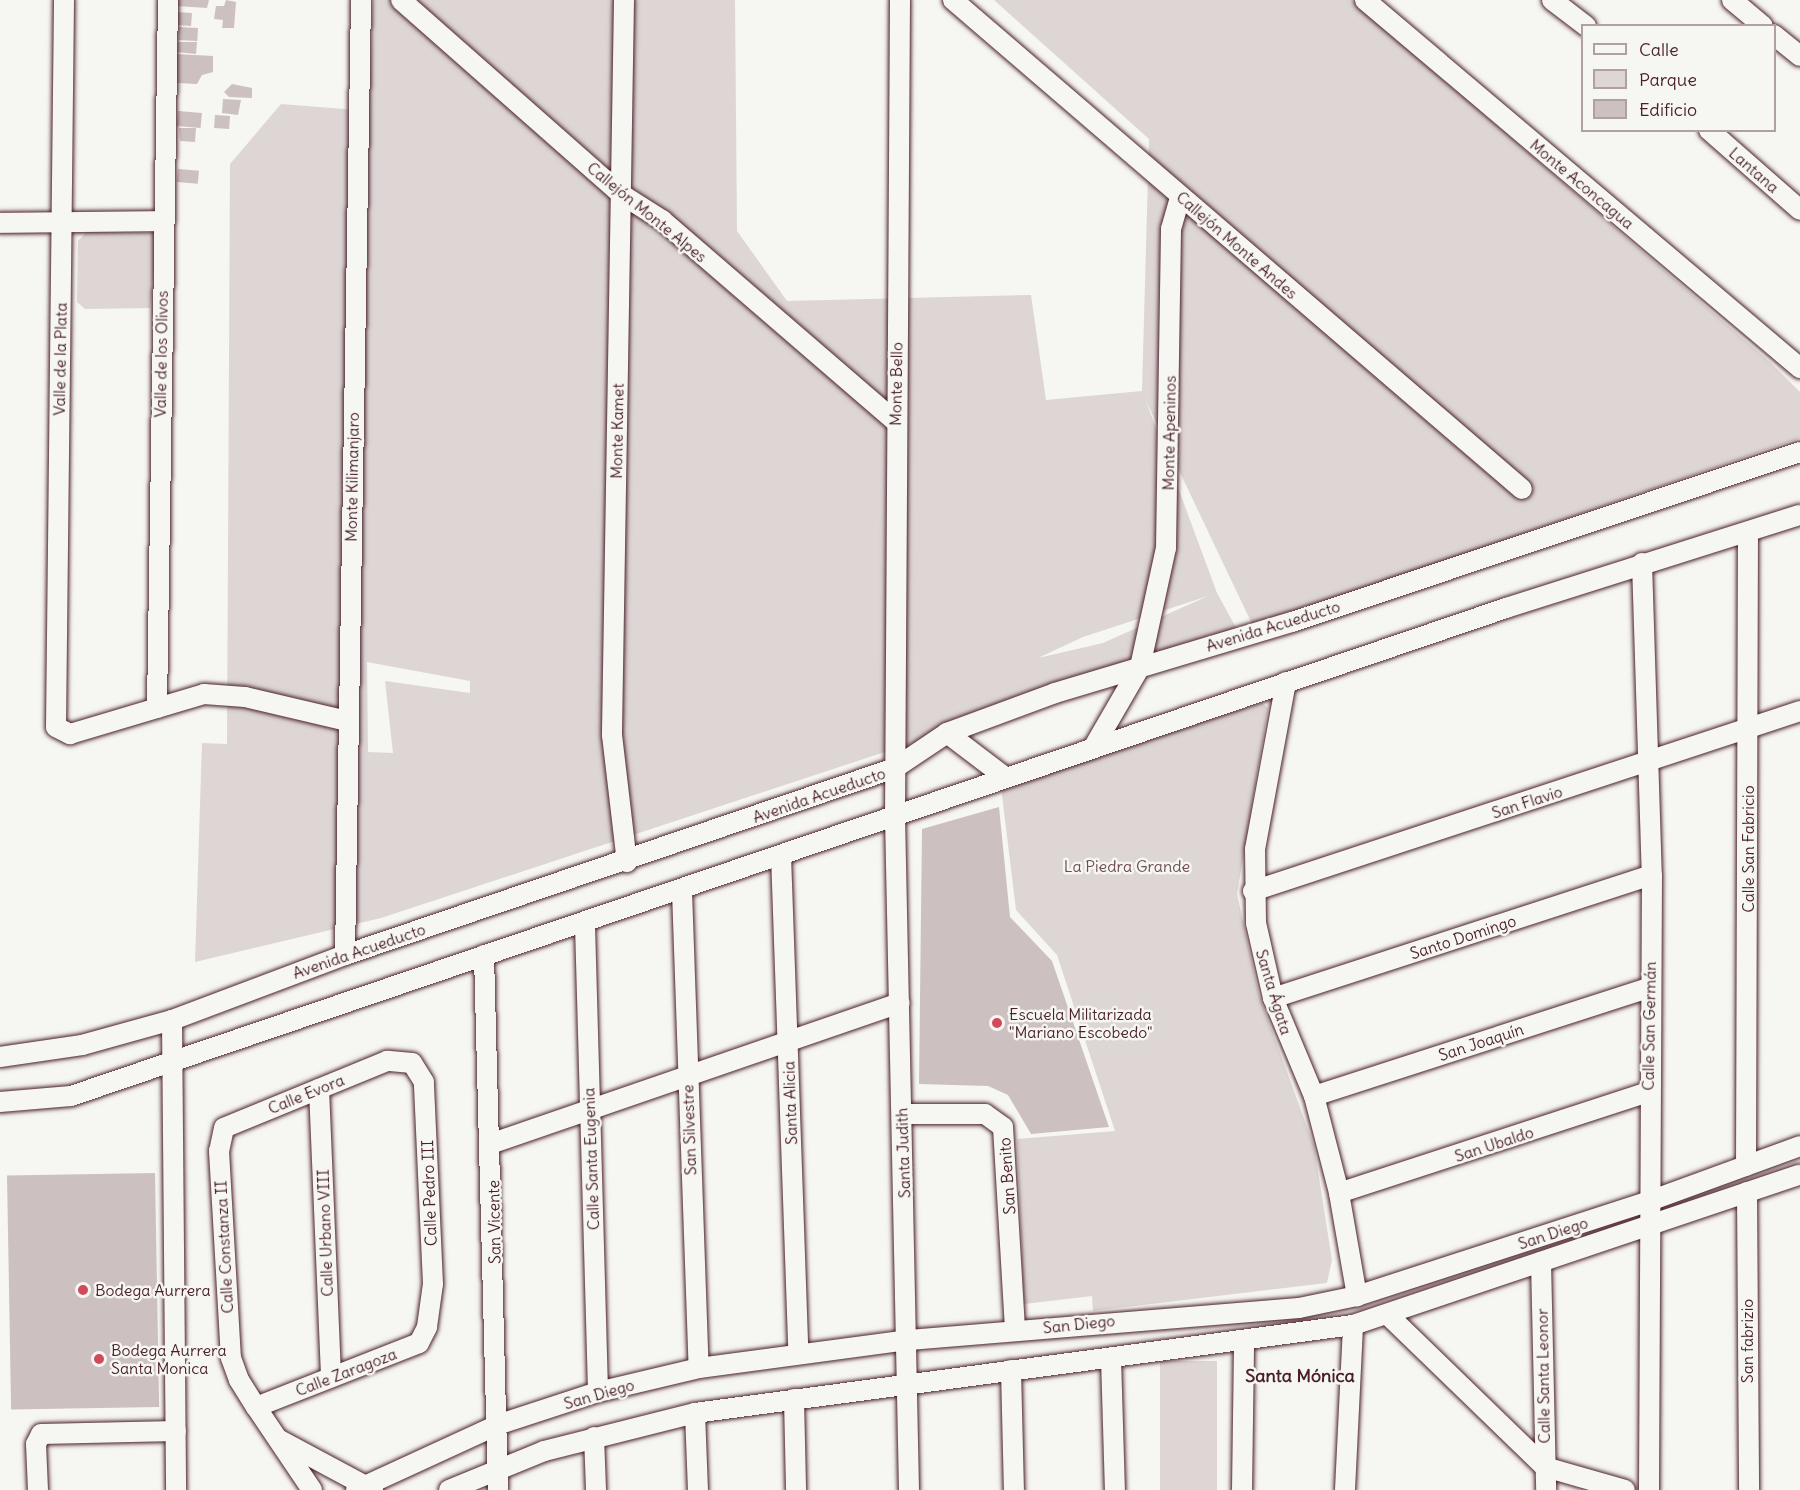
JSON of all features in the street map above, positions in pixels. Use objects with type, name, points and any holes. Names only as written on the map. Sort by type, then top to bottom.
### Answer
[{"type":"street","name":"Valle de la Plata","points":[[64,0],[54,719],[59,732],[70,734],[157,708]]},
{"type":"street","name":"Valle de los Olivos","points":[[157,708],[162,221],[168,0]]},
{"type":"street","name":"Monte Kilimanjaro","points":[[345,955],[347,722],[361,0]]},
{"type":"street","name":"Callejón Monte Alpes","points":[[401,0],[621,194],[662,220],[895,421]]},
{"type":"street","name":"Monte Kamet","points":[[624,0],[612,735],[627,862]]},
{"type":"street","name":"Monte Bello","points":[[895,816],[895,421],[900,0]]},
{"type":"street","name":"Callejón Monte Andes","points":[[953,0],[1522,489]]},
{"type":"street","name":"Monte Aconcagua","points":[[1365,0],[1800,368]]},
{"type":"street","points":[[1552,0],[1583,24]]},
{"type":"street","points":[[1732,0],[1761,24]]},
{"type":"street","points":[[1776,37],[1800,56]]},
{"type":"street","name":"Lantana","points":[[1710,132],[1800,210]]},
{"type":"street","name":"Monte Apeninos","points":[[1093,748],[1140,667],[1166,548],[1171,229],[1180,196]]},
{"type":"street","points":[[0,223],[162,221]]},
{"type":"street","name":"Avenida Acueducto","points":[[0,1056],[82,1045],[172,1020],[345,955],[627,862],[895,768],[946,733],[1140,667],[1292,622],[1800,452]]},
{"type":"street","points":[[0,1102],[71,1096],[484,955],[585,925],[1005,777],[1286,682],[1642,563],[1800,515]]},
{"type":"street","name":"Calle San Fabricio","points":[[1746,1166],[1748,532]]},
{"type":"street","name":"Calle San Germán","points":[[1642,563],[1651,763],[1652,875],[1647,1202],[1649,1490]]},
{"type":"street","name":"Santa Ágata","points":[[1286,682],[1260,808],[1253,891],[1273,998],[1314,1096],[1339,1193],[1357,1296]]},
{"type":"street","points":[[157,708],[204,694],[224,694],[347,722]]},
{"type":"street","name":"San Flavio","points":[[1253,891],[1651,763],[1800,711]]},
{"type":"street","points":[[946,733],[1005,777]]},
{"type":"street","name":"Santa Judith","points":[[895,816],[909,1340],[909,1490]]},
{"type":"street","name":"Santa Alicia","points":[[781,855],[798,1352]]},
{"type":"street","name":"Santo Domingo","points":[[1273,998],[1652,875]]},
{"type":"street","name":"San Silvestre","points":[[682,891],[699,1368]]},
{"type":"street","name":"Calle Santa Eugenia","points":[[585,925],[598,1392]]},
{"type":"street","name":"San Vicente","points":[[484,955],[493,1143],[498,1490]]},
{"type":"street","name":"San Joaquín","points":[[1314,1096],[1649,988]]},
{"type":"street","points":[[493,1143],[590,1112],[900,1003]]},
{"type":"street","points":[[172,1020],[176,1490]]},
{"type":"street","name":"Calle Evora","points":[[219,1151],[224,1128],[387,1061],[412,1063]]},
{"type":"street","name":"Calle Pedro III","points":[[412,1063],[424,1082],[433,1284],[427,1327]]},
{"type":"street","name":"Calle Urbano VIII","points":[[319,1089],[331,1377]]},
{"type":"street","name":"San Ubaldo","points":[[1339,1193],[1648,1092]]},
{"type":"street","name":"San Benito","points":[[902,1114],[977,1113],[1003,1127],[1015,1331]]},
{"type":"street","name":"San Diego","points":[[365,1488],[497,1425],[598,1392],[699,1368],[798,1352],[909,1340],[1299,1308],[1357,1296],[1647,1202],[1800,1146]]},
{"type":"street","name":"Calle Constanza II","points":[[219,1151],[228,1338],[239,1380],[312,1490]]},
{"type":"street","name":"San Diego","points":[[448,1490],[498,1468],[594,1437],[695,1413],[1353,1325],[1800,1175]]},
{"type":"street","name":"San fabrizio","points":[[1747,1192],[1749,1490]]},
{"type":"street","name":"Calle Santa Leonor","points":[[1541,1262],[1546,1490]]},
{"type":"street","points":[[1388,1315],[1545,1467],[1625,1490]]},
{"type":"street","points":[[1345,1490],[1353,1325]]},
{"type":"street","name":"Calle Zaragoza","points":[[256,1407],[419,1343],[427,1327]]},
{"type":"street","points":[[1242,1490],[1244,1341]]},
{"type":"street","points":[[1111,1358],[1115,1490]]},
{"type":"street","points":[[1011,1370],[1014,1490]]},
{"type":"street","points":[[794,1399],[796,1490]]},
{"type":"street","points":[[695,1413],[698,1490]]},
{"type":"street","points":[[38,1490],[36,1444],[41,1434],[176,1431]]},
{"type":"street","points":[[594,1437],[596,1490]]},
{"type":"street","name":"Calle Constanza II","points":[[277,1438],[365,1488]]},
{"type":"green space","points":[[373,0],[735,0],[737,231],[787,301],[1031,295],[1046,400],[1142,391],[1149,139],[994,0],[1352,0],[1770,362],[1800,392],[1800,438],[1253,626],[1146,401],[1217,593],[1240,635],[381,918],[195,962],[202,743],[227,744],[230,164],[281,104],[369,111]],"holes":[[[1208,596],[1103,643],[1038,658],[1083,637]],[[367,662],[470,681],[470,693],[385,681],[393,753],[368,752]]]},
{"type":"green space","points":[[86,232],[152,233],[157,241],[150,308],[85,309],[77,302],[78,241]]},
{"type":"green space","name":"La Piedra Grande","points":[[1262,703],[1268,708],[1237,894],[1259,995],[1314,1146],[1332,1260],[1327,1283],[1093,1311],[1092,1296],[1024,1304],[1017,1139],[1115,1131],[1057,955],[1016,910],[1001,787]]},
{"type":"green space","points":[[1160,1361],[1217,1361],[1217,1490],[1160,1490]]},
{"type":"building","points":[[178,0],[209,0],[207,8],[177,6]]},
{"type":"building","points":[[226,0],[236,2],[234,28],[222,28],[223,20],[214,19],[216,6],[224,6]]},
{"type":"building","points":[[176,12],[192,13],[191,26],[175,25]]},
{"type":"building","points":[[179,27],[198,28],[197,41],[178,40]]},
{"type":"building","points":[[178,42],[197,42],[196,54],[177,52]]},
{"type":"building","points":[[176,54],[213,56],[213,72],[202,75],[197,84],[177,83]]},
{"type":"building","points":[[232,84],[252,88],[252,98],[229,97],[224,92]]},
{"type":"building","points":[[223,99],[241,100],[238,115],[222,113]]},
{"type":"building","points":[[178,111],[202,113],[201,128],[177,126]]},
{"type":"building","points":[[215,115],[230,116],[229,129],[214,128]]},
{"type":"building","points":[[179,128],[196,128],[195,142],[180,141]]},
{"type":"building","points":[[178,169],[199,171],[198,184],[177,182]]},
{"type":"building","name":"Escuela Militarizada \"Mariano Escobedo\"","points":[[999,807],[1010,917],[1052,961],[1109,1127],[1031,1134],[1008,1095],[988,1086],[919,1084],[922,829]]},
{"type":"building","name":"Bodega Aurrera","points":[[155,1173],[159,1407],[11,1410],[7,1176]]},
{"type":"place","name":"Escuela Militarizada \"Mariano Escobedo\"","points":[[997,1023]]},
{"type":"place","name":"Bodega Aurrera","points":[[83,1290]]},
{"type":"place","name":"Bodega Aurrera Santa Monica","points":[[99,1359]]},
{"type":"district","name":"Santa Mónica","points":[[1300,1376]]}]
